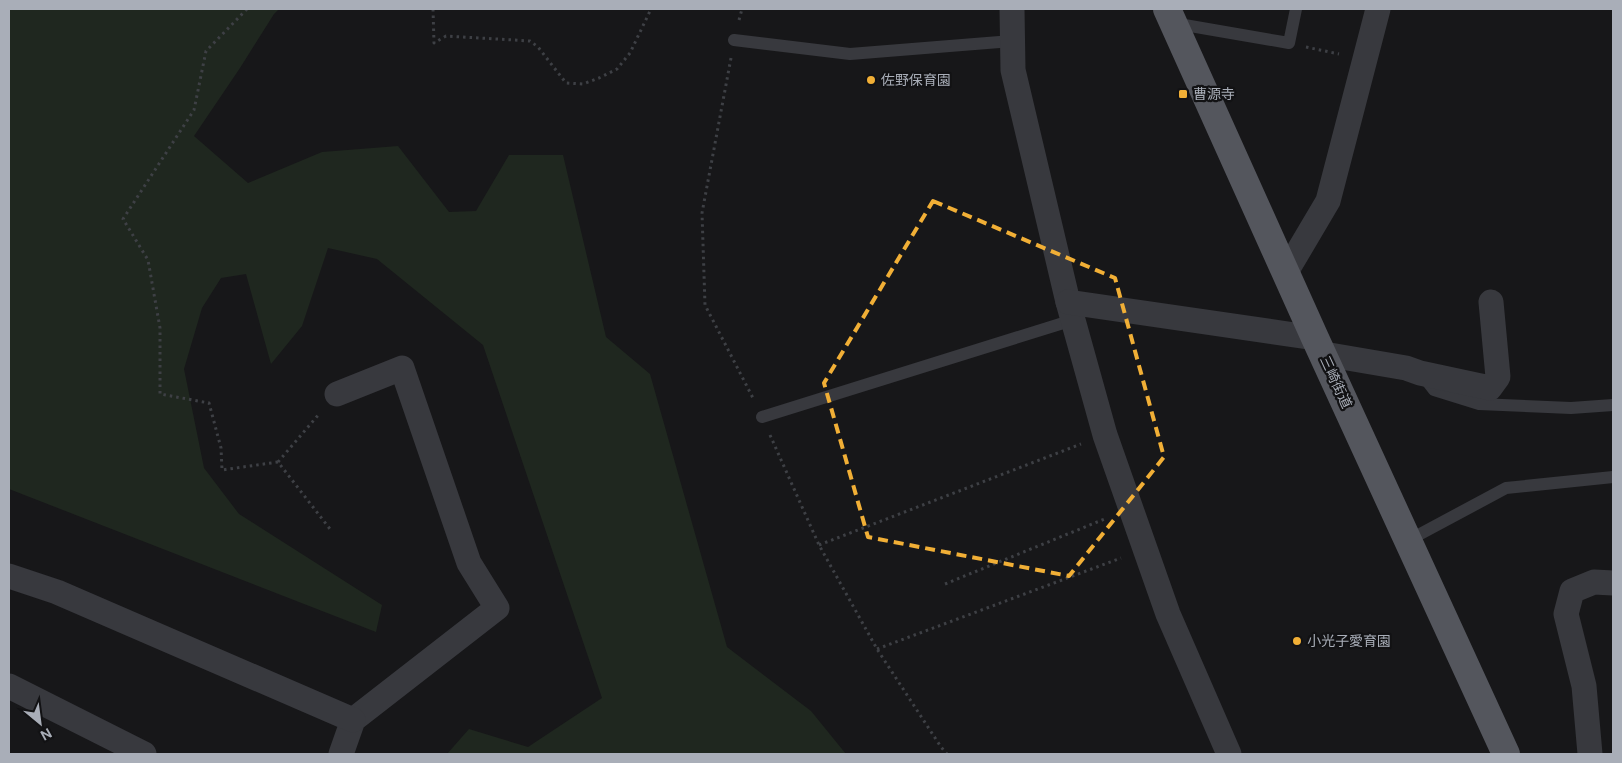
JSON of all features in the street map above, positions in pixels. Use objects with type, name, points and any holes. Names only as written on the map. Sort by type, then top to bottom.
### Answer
[{"type":"main road","name":"三崎街道","points":[[1170,16],[1506,754]]},
{"type":"street","points":[[1012,9],[1013,70],[1070,311],[1105,435],[1168,614],[1229,754]]},
{"type":"street","points":[[1286,272],[1328,201],[1378,9]]},
{"type":"street","points":[[1070,311],[1320,346],[1420,373],[1490,388],[1498,376],[1491,302]]},
{"type":"street","points":[[337,394],[402,368],[469,563],[497,608],[353,720],[340,754]]},
{"type":"street","points":[[9,576],[57,592],[353,720]]},
{"type":"street","points":[[1590,754],[1584,686],[1566,614],[1572,591],[1594,582],[1613,583]]},
{"type":"street","points":[[9,686],[144,754]]},
{"type":"lane","points":[[1170,16],[1289,43],[1296,9]]},
{"type":"lane","points":[[734,40],[850,54],[1012,41]]},
{"type":"lane","points":[[762,417],[1070,311]]},
{"type":"lane","points":[[1420,373],[1434,390],[1479,404],[1571,408],[1613,406]]},
{"type":"lane","points":[[1409,540],[1506,488],[1613,477]]},
{"type":"path","points":[[248,9],[206,51],[194,110],[123,219],[148,260],[160,328],[160,394],[209,402],[221,448],[222,470],[278,462],[337,394]]},
{"type":"path","points":[[434,9],[434,43],[446,36],[530,41],[538,47],[566,83],[582,84],[600,78],[616,69],[630,53],[651,9]]},
{"type":"path","points":[[1289,43],[1364,60]]},
{"type":"path","points":[[819,545],[1105,435]]},
{"type":"path","points":[[278,462],[330,529]]},
{"type":"path","points":[[945,584],[1131,508]]},
{"type":"path","points":[[877,649],[1145,549]]},
{"type":"highlighted area","points":[[933,201],[1115,278],[1164,457],[1069,576],[868,537],[824,383]]},
{"type":"shaded area","points":[[9,9],[279,9],[194,136],[248,183],[322,152],[398,146],[449,212],[476,211],[509,155],[563,155],[606,337],[650,374],[727,647],[811,711],[846,754],[447,754],[469,729],[528,747],[602,698],[483,345],[377,259],[328,248],[302,326],[271,364],[246,274],[221,278],[202,308],[184,369],[204,468],[239,514],[382,605],[376,632],[9,489]]},
{"type":"place","name":"佐野保育園","points":[[871,80]]},
{"type":"place","name":"曹源寺","points":[[1183,94]]},
{"type":"place","name":"小光子愛育園","points":[[1297,641]]}]
